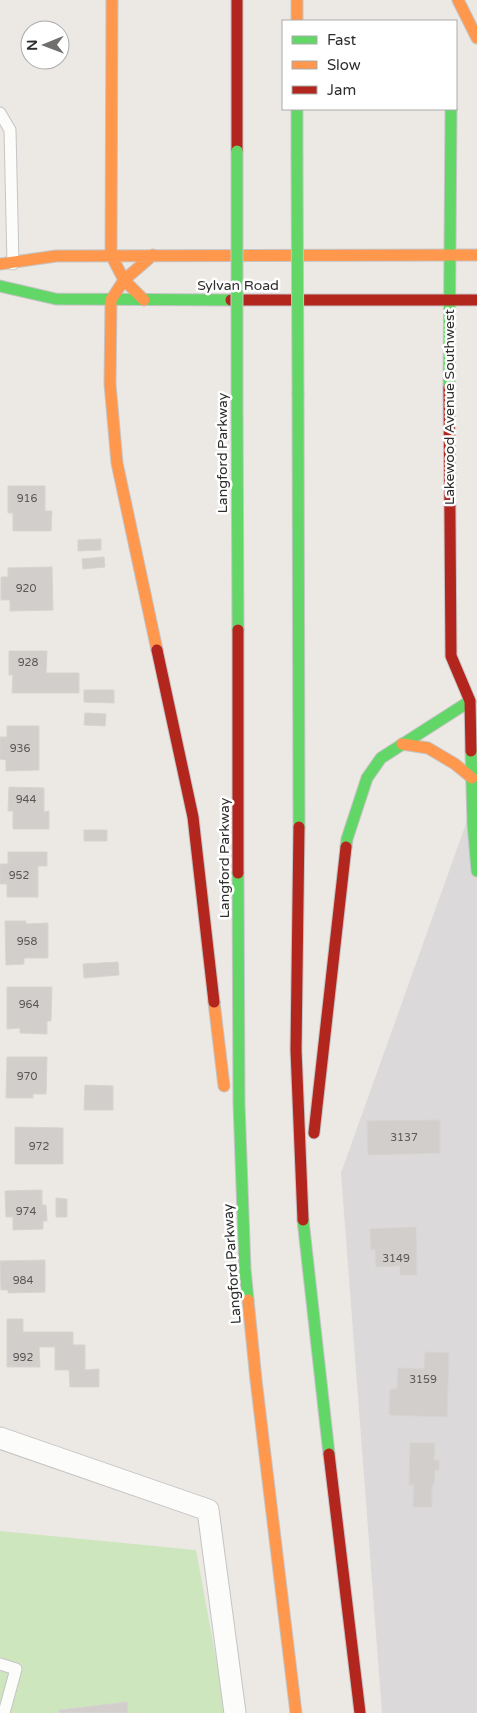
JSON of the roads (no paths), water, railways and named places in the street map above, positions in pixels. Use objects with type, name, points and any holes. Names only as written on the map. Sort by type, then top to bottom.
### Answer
[{"type":"main road","points":[[112,0],[111,255],[124,280],[144,300]]},
{"type":"main road","name":"Langford Parkway","points":[[237,0],[239,1104],[245,1269],[257,1390],[296,1713]]},
{"type":"main road","points":[[297,20],[298,0]]},
{"type":"main road","points":[[454,20],[457,0]]},
{"type":"main road","points":[[457,0],[477,38]]},
{"type":"main road","points":[[297,110],[300,766],[296,1050],[304,1234],[342,1573],[360,1713]]},
{"type":"main road","name":"Lakewood Avenue Southwest","points":[[451,110],[451,256],[449,301],[451,656],[470,701],[473,824],[477,871]]},
{"type":"main road","points":[[0,264],[56,256],[111,255],[477,256]]},
{"type":"main road","points":[[153,255],[124,280],[111,300],[110,384],[117,463],[193,818],[226,1102]]},
{"type":"main road","name":"Sylvan Road","points":[[0,286],[56,299],[477,300]]},
{"type":"main road","name":"Lakewood Avenue Southwest","points":[[470,701],[477,686]]},
{"type":"main road","points":[[313,1140],[347,839],[367,778],[381,758],[470,701]]},
{"type":"main road","points":[[402,744],[428,748],[472,778]]},
{"type":"main road","points":[[228,1122],[245,1269]]},
{"type":"main road","points":[[304,1234],[311,1159]]},
{"type":"street","points":[[0,1438],[208,1510],[235,1713]]},
{"type":"lane","points":[[0,114],[10,130],[13,289]]},
{"type":"lane","points":[[0,1664],[16,1669],[4,1713]]}]
